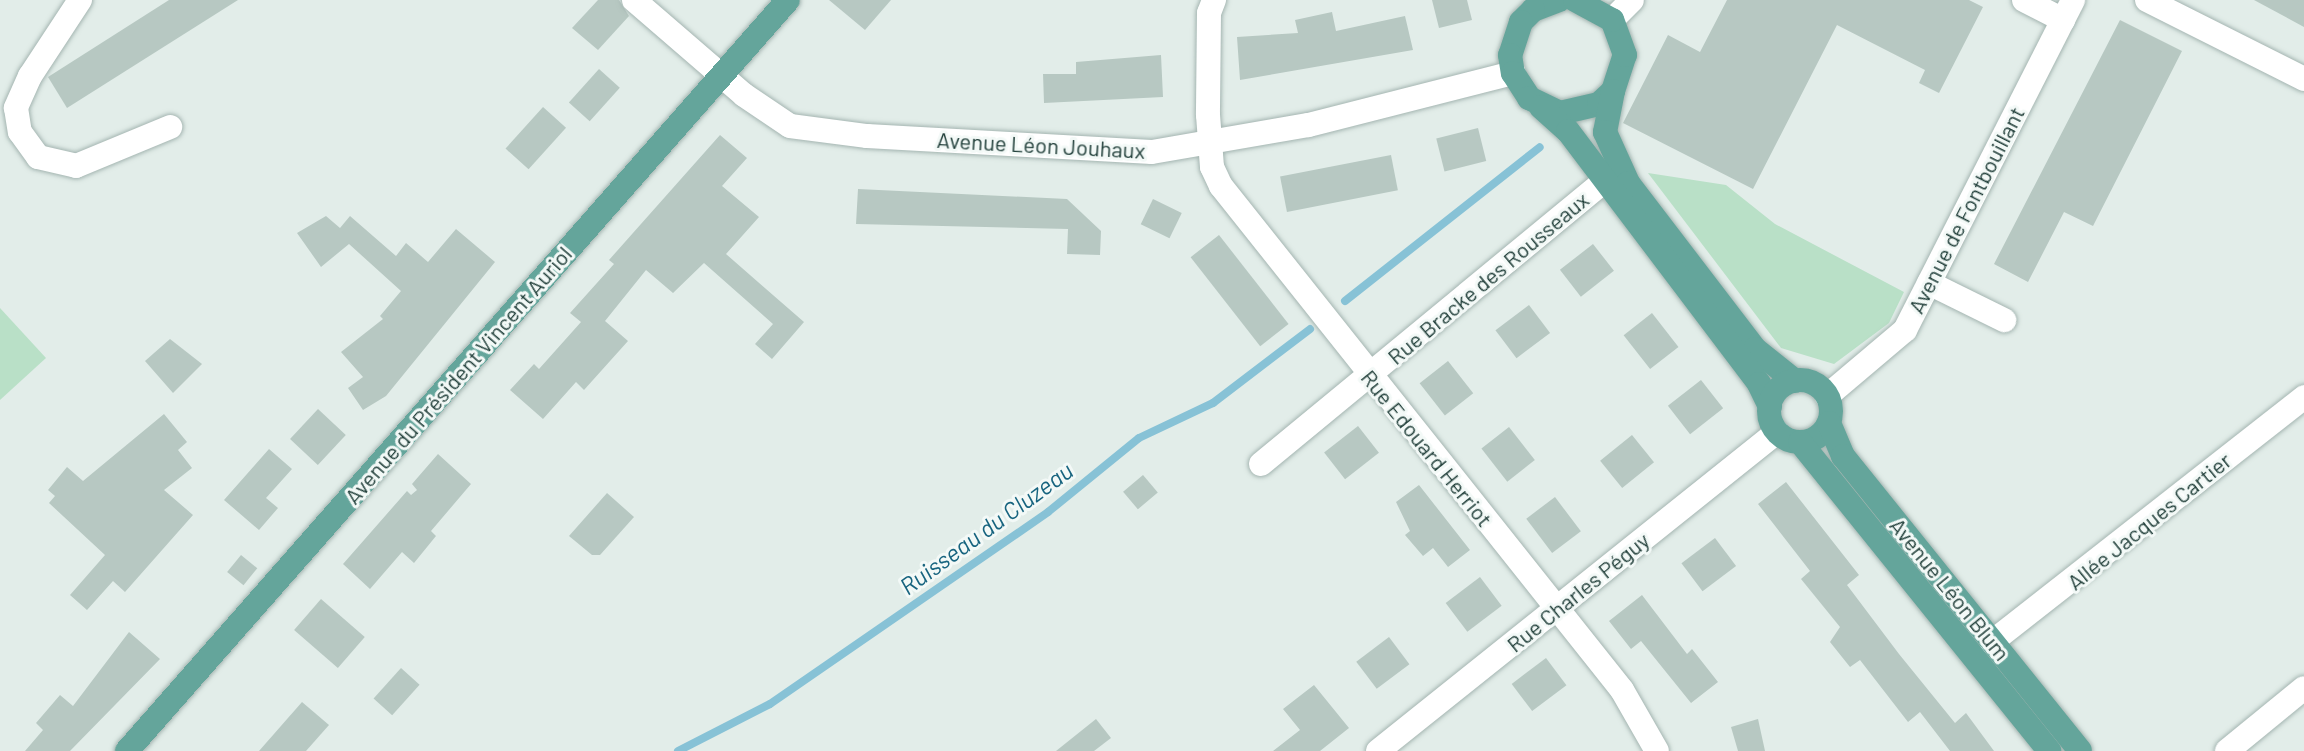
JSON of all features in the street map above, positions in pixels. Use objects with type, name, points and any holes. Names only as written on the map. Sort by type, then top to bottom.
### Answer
[{"type":"main road","name":"Avenue du Président Vincent Auriol","points":[[127,751],[788,0]]},
{"type":"main road","points":[[1559,0],[1521,11],[1513,38],[1513,73],[1529,98],[1568,131],[1603,182],[1759,384],[1777,432]]},
{"type":"main road","points":[[1575,0],[1612,20],[1625,55],[1613,91],[1605,132],[1628,183],[1755,349],[1795,381],[1814,383],[1827,396]]},
{"type":"main road","points":[[1541,107],[1580,112],[1613,91]]},
{"type":"main road","points":[[1770,407],[1778,390],[1795,381]]},
{"type":"main road","name":"Avenue Léon Blum","points":[[1827,396],[1829,423],[1843,456],[2080,751]]},
{"type":"main road","points":[[1800,442],[1818,437],[1829,423]]},
{"type":"main road","name":"Avenue Léon Blum","points":[[1777,432],[1800,442],[2049,751]]},
{"type":"street","name":"Avenue Léon Jouhaux","points":[[634,0],[722,76],[790,126],[810,131],[1152,152],[1309,125],[1513,73]]},
{"type":"street","name":"Rue Edouard Herriot","points":[[1214,0],[1209,13],[1210,140],[1212,167],[1221,186],[1369,377],[1558,608],[1644,721],[1657,751]]},
{"type":"street","points":[[1612,20],[1632,0]]},
{"type":"street","points":[[2024,0],[2068,10]]},
{"type":"street","points":[[2147,0],[2304,79]]},
{"type":"street","points":[[72,4],[30,76],[16,108],[20,132],[38,157],[76,166],[170,127]]},
{"type":"street","name":"Avenue de Fontbouillant","points":[[1827,396],[1905,330],[2068,10]]},
{"type":"street","name":"Rue Bracke des Rousseaux","points":[[1261,464],[1603,182]]},
{"type":"street","points":[[1929,283],[2004,320]]},
{"type":"street","name":"Allée Jacques Cartier","points":[[1992,642],[2304,397]]},
{"type":"street","name":"Rue Charles Péguy","points":[[1378,751],[1777,432]]},
{"type":"street","points":[[2227,751],[2304,688]]},
{"type":"green space","points":[[1648,173],[1726,185],[1775,224],[1904,292],[1889,323],[1834,364],[1781,348]]},
{"type":"green space","points":[[0,308],[46,358],[0,400]]},
{"type":"building","points":[[169,0],[238,0],[67,108],[48,77]]},
{"type":"building","points":[[598,0],[619,0],[629,16],[598,50],[572,28]]},
{"type":"building","points":[[829,0],[891,0],[865,30]]},
{"type":"building","points":[[1432,0],[1467,0],[1472,20],[1439,28]]},
{"type":"building","points":[[1727,0],[1969,0],[1983,7],[1939,93],[1919,83],[1925,70],[1837,25],[1753,189],[1623,123],[1668,35],[1700,52]]},
{"type":"building","points":[[2254,0],[2304,0],[2304,27]]},
{"type":"building","points":[[1332,12],[1336,31],[1405,16],[1413,50],[1240,80],[1237,37],[1298,33],[1295,20]]},
{"type":"building","points":[[2120,20],[2182,51],[2093,226],[2064,212],[2028,282],[1994,264]]},
{"type":"building","points":[[1161,55],[1163,97],[1044,103],[1043,74],[1076,74],[1076,62]]},
{"type":"building","points":[[599,69],[620,88],[590,121],[569,102]]},
{"type":"building","points":[[543,107],[566,128],[529,169],[506,149]]},
{"type":"building","points":[[1478,128],[1486,161],[1445,171],[1436,138]]},
{"type":"building","points":[[720,135],[747,158],[722,186],[759,217],[726,254],[804,322],[772,359],[755,344],[773,324],[704,263],[673,293],[646,270],[605,321],[628,341],[584,390],[576,382],[543,419],[510,390],[534,364],[539,369],[581,322],[570,313],[614,264],[609,260]]},
{"type":"building","points":[[1391,155],[1398,190],[1287,212],[1280,177]]},
{"type":"building","points":[[858,189],[1067,199],[1101,231],[1100,255],[1067,254],[1068,229],[856,224]]},
{"type":"building","points":[[1153,199],[1182,213],[1169,238],[1141,224]]},
{"type":"building","points":[[326,216],[340,228],[350,216],[396,256],[406,243],[428,262],[456,229],[495,262],[386,396],[363,410],[348,388],[363,377],[341,352],[383,319],[380,316],[401,291],[349,244],[321,267],[297,233]]},
{"type":"building","points":[[1219,235],[1289,324],[1260,346],[1191,257]]},
{"type":"building","points":[[1593,244],[1614,271],[1581,297],[1560,270]]},
{"type":"building","points":[[1529,305],[1550,333],[1517,358],[1495,330]]},
{"type":"building","points":[[1652,313],[1678,347],[1650,369],[1624,335]]},
{"type":"building","points":[[170,339],[202,364],[173,393],[145,361]]},
{"type":"building","points":[[1448,361],[1473,393],[1445,415],[1420,383]]},
{"type":"building","points":[[1701,380],[1723,408],[1690,434],[1668,406]]},
{"type":"building","points":[[318,409],[346,435],[318,465],[290,439]]},
{"type":"building","points":[[164,414],[187,442],[178,450],[192,468],[164,490],[193,515],[125,592],[113,581],[87,610],[70,595],[105,555],[49,503],[55,496],[48,490],[67,467],[83,481]]},
{"type":"building","points":[[1358,426],[1379,453],[1345,479],[1324,452]]},
{"type":"building","points":[[1509,427],[1535,460],[1507,482],[1481,449]]},
{"type":"building","points":[[1632,435],[1654,462],[1622,488],[1600,461]]},
{"type":"building","points":[[269,449],[292,469],[266,498],[278,508],[259,530],[224,500]]},
{"type":"building","points":[[438,454],[471,484],[431,531],[436,536],[414,563],[402,552],[370,589],[343,564],[407,491],[411,495],[417,490],[412,484]]},
{"type":"building","points":[[1143,475],[1158,493],[1138,509],[1123,492]]},
{"type":"building","points":[[1786,482],[1859,575],[1847,585],[1899,654],[1955,723],[1966,713],[1994,751],[1950,751],[1920,712],[1908,722],[1860,660],[1850,667],[1830,642],[1840,627],[1801,579],[1810,571],[1758,504]]},
{"type":"building","points":[[1419,485],[1470,550],[1448,567],[1433,548],[1423,556],[1405,535],[1410,531],[1396,502]]},
{"type":"building","points":[[607,493],[634,517],[600,555],[592,555],[569,536]]},
{"type":"building","points":[[1555,497],[1581,531],[1552,553],[1526,519]]},
{"type":"building","points":[[1715,538],[1736,566],[1703,591],[1681,563]]},
{"type":"building","points":[[241,555],[257,568],[243,585],[227,572]]},
{"type":"building","points":[[1480,577],[1502,606],[1467,632],[1446,603]]},
{"type":"building","points":[[1642,595],[1687,654],[1692,649],[1718,682],[1691,703],[1641,641],[1631,649],[1609,621]]},
{"type":"building","points":[[321,599],[365,637],[338,668],[294,630]]},
{"type":"building","points":[[129,632],[160,659],[70,751],[25,751],[43,730],[36,723],[60,695],[73,706]]},
{"type":"building","points":[[1389,637],[1409,664],[1377,689],[1356,662]]},
{"type":"building","points":[[1546,658],[1566,685],[1532,711],[1512,684]]},
{"type":"building","points":[[401,668],[420,685],[392,715],[374,698]]},
{"type":"building","points":[[1314,685],[1349,728],[1320,751],[1273,751],[1300,730],[1283,709]]},
{"type":"building","points":[[302,702],[329,725],[306,751],[259,751]]},
{"type":"building","points":[[1096,719],[1111,738],[1094,751],[1056,751]]},
{"type":"building","points":[[1758,719],[1765,751],[1738,751],[1731,727]]},
{"type":"waterway","name":"Ruisseau du Cluzeau","points":[[1345,301],[1540,147]]},
{"type":"waterway","name":"Ruisseau du Cluzeau","points":[[678,751],[770,704],[1048,512],[1139,438],[1213,403],[1310,329]]}]
